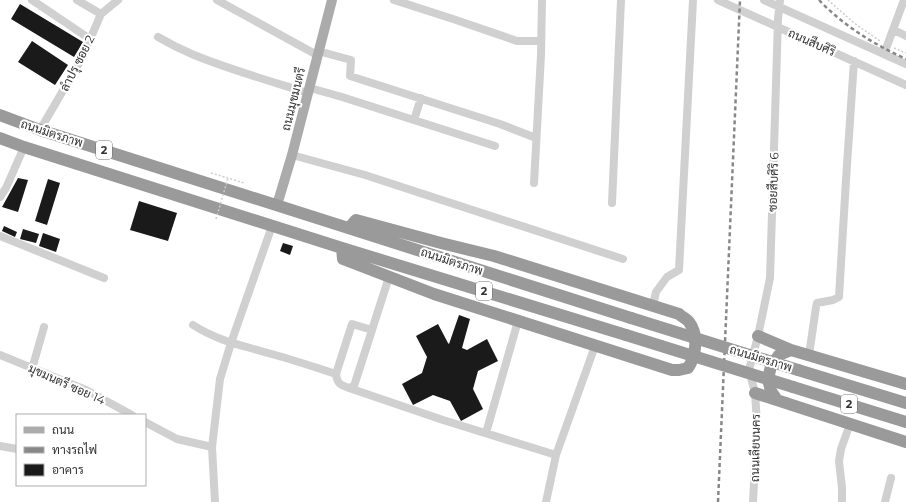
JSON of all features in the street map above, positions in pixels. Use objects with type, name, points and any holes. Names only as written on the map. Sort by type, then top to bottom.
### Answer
[{"type":"highway","name":"ถนนมิตรภาพ","points":[[0,115],[40,130],[631,318],[906,403]]},
{"type":"highway","name":"ถนนมิตรภาพ","points":[[0,138],[24,147],[342,248],[906,422]]},
{"type":"highway","points":[[342,248],[343,259],[389,277],[434,294],[595,346],[672,370],[688,368],[692,361],[696,344],[694,331],[689,322],[679,314],[494,256],[356,220],[349,228]]},
{"type":"highway","points":[[758,336],[792,350],[906,384]]},
{"type":"highway","points":[[777,400],[771,391],[768,379],[772,366],[779,355],[792,350]]},
{"type":"highway","points":[[754,393],[906,442]]},
{"type":"main road","name":"ถนนมุขมนตรี","points":[[277,205],[292,155],[332,0]]},
{"type":"street","points":[[32,0],[90,39]]},
{"type":"street","points":[[77,0],[101,14]]},
{"type":"street","name":"ลำปรุ ซอย 2","points":[[40,130],[82,58],[101,14],[118,0]]},
{"type":"street","points":[[217,0],[318,53],[351,60],[350,76],[500,124],[536,138]]},
{"type":"street","points":[[394,0],[517,41],[541,41]]},
{"type":"street","points":[[534,183],[542,0]]},
{"type":"street","points":[[612,203],[621,0]]},
{"type":"street","points":[[652,306],[656,292],[666,277],[679,270],[693,0]]},
{"type":"street","name":"ถนนสืบศิริ","points":[[718,0],[906,85]]},
{"type":"street","name":"ถนนสืบศิริ","points":[[764,0],[780,3],[906,64]]},
{"type":"street","points":[[884,54],[904,0]]},
{"type":"street","name":"ซอยสืบศิริ 6","points":[[754,393],[749,370],[758,336],[770,278],[778,19],[780,3]]},
{"type":"street","points":[[894,30],[906,36]]},
{"type":"street","points":[[158,37],[193,55],[216,63],[309,90],[342,97],[495,146]]},
{"type":"street","points":[[809,355],[817,303],[833,300],[839,297],[854,61]]},
{"type":"street","points":[[414,120],[421,98]]},
{"type":"street","points":[[0,197],[6,188],[24,147]]},
{"type":"street","points":[[292,155],[365,175],[623,259]]},
{"type":"street","points":[[215,502],[212,447],[220,379],[272,226]]},
{"type":"street","points":[[0,236],[104,278]]},
{"type":"street","points":[[349,388],[354,386],[389,277]]},
{"type":"street","points":[[486,433],[518,321]]},
{"type":"street","points":[[372,330],[352,324],[336,374],[337,380],[342,386],[556,455]]},
{"type":"street","points":[[194,325],[214,337],[231,343],[268,352],[336,374]]},
{"type":"street","points":[[32,369],[44,327]]},
{"type":"street","points":[[546,502],[556,455],[595,346]]},
{"type":"street","name":"มุขมนตรี ซอย 14","points":[[0,356],[86,390],[130,414]]},
{"type":"street","name":"ถนนเลียบนคร","points":[[753,502],[756,423],[754,393]]},
{"type":"street","points":[[146,423],[178,439],[212,447]]},
{"type":"street","points":[[842,502],[839,461],[841,449],[850,424]]},
{"type":"street","points":[[0,446],[16,449]]},
{"type":"street","points":[[885,502],[891,478]]},
{"type":"path","points":[[828,0],[854,24],[888,45],[906,53]]},
{"type":"path","points":[[211,173],[244,183]]},
{"type":"path","points":[[216,219],[228,178]]},
{"type":"building","points":[[20,4],[83,42],[74,57],[11,19]]},
{"type":"building","points":[[32,41],[68,65],[55,85],[18,62]]},
{"type":"building","points":[[18,178],[28,180],[18,212],[2,207]]},
{"type":"building","points":[[48,179],[60,183],[47,225],[35,221]]},
{"type":"building","points":[[139,201],[177,213],[168,241],[130,230]]},
{"type":"building","points":[[4,226],[17,232],[15,237],[2,231]]},
{"type":"building","points":[[23,229],[39,234],[36,243],[20,239]]},
{"type":"building","points":[[43,233],[60,239],[56,252],[39,246]]},
{"type":"building","points":[[283,243],[293,246],[290,255],[280,251]]},
{"type":"building","points":[[459,315],[470,319],[462,348],[467,350],[487,339],[498,361],[478,371],[473,389],[483,409],[461,421],[450,401],[433,395],[413,405],[402,384],[422,373],[427,357],[416,336],[438,324],[449,344]]},
{"type":"railway","points":[[718,502],[740,0]]},
{"type":"railway","points":[[819,0],[838,18],[860,34],[906,59]]}]
